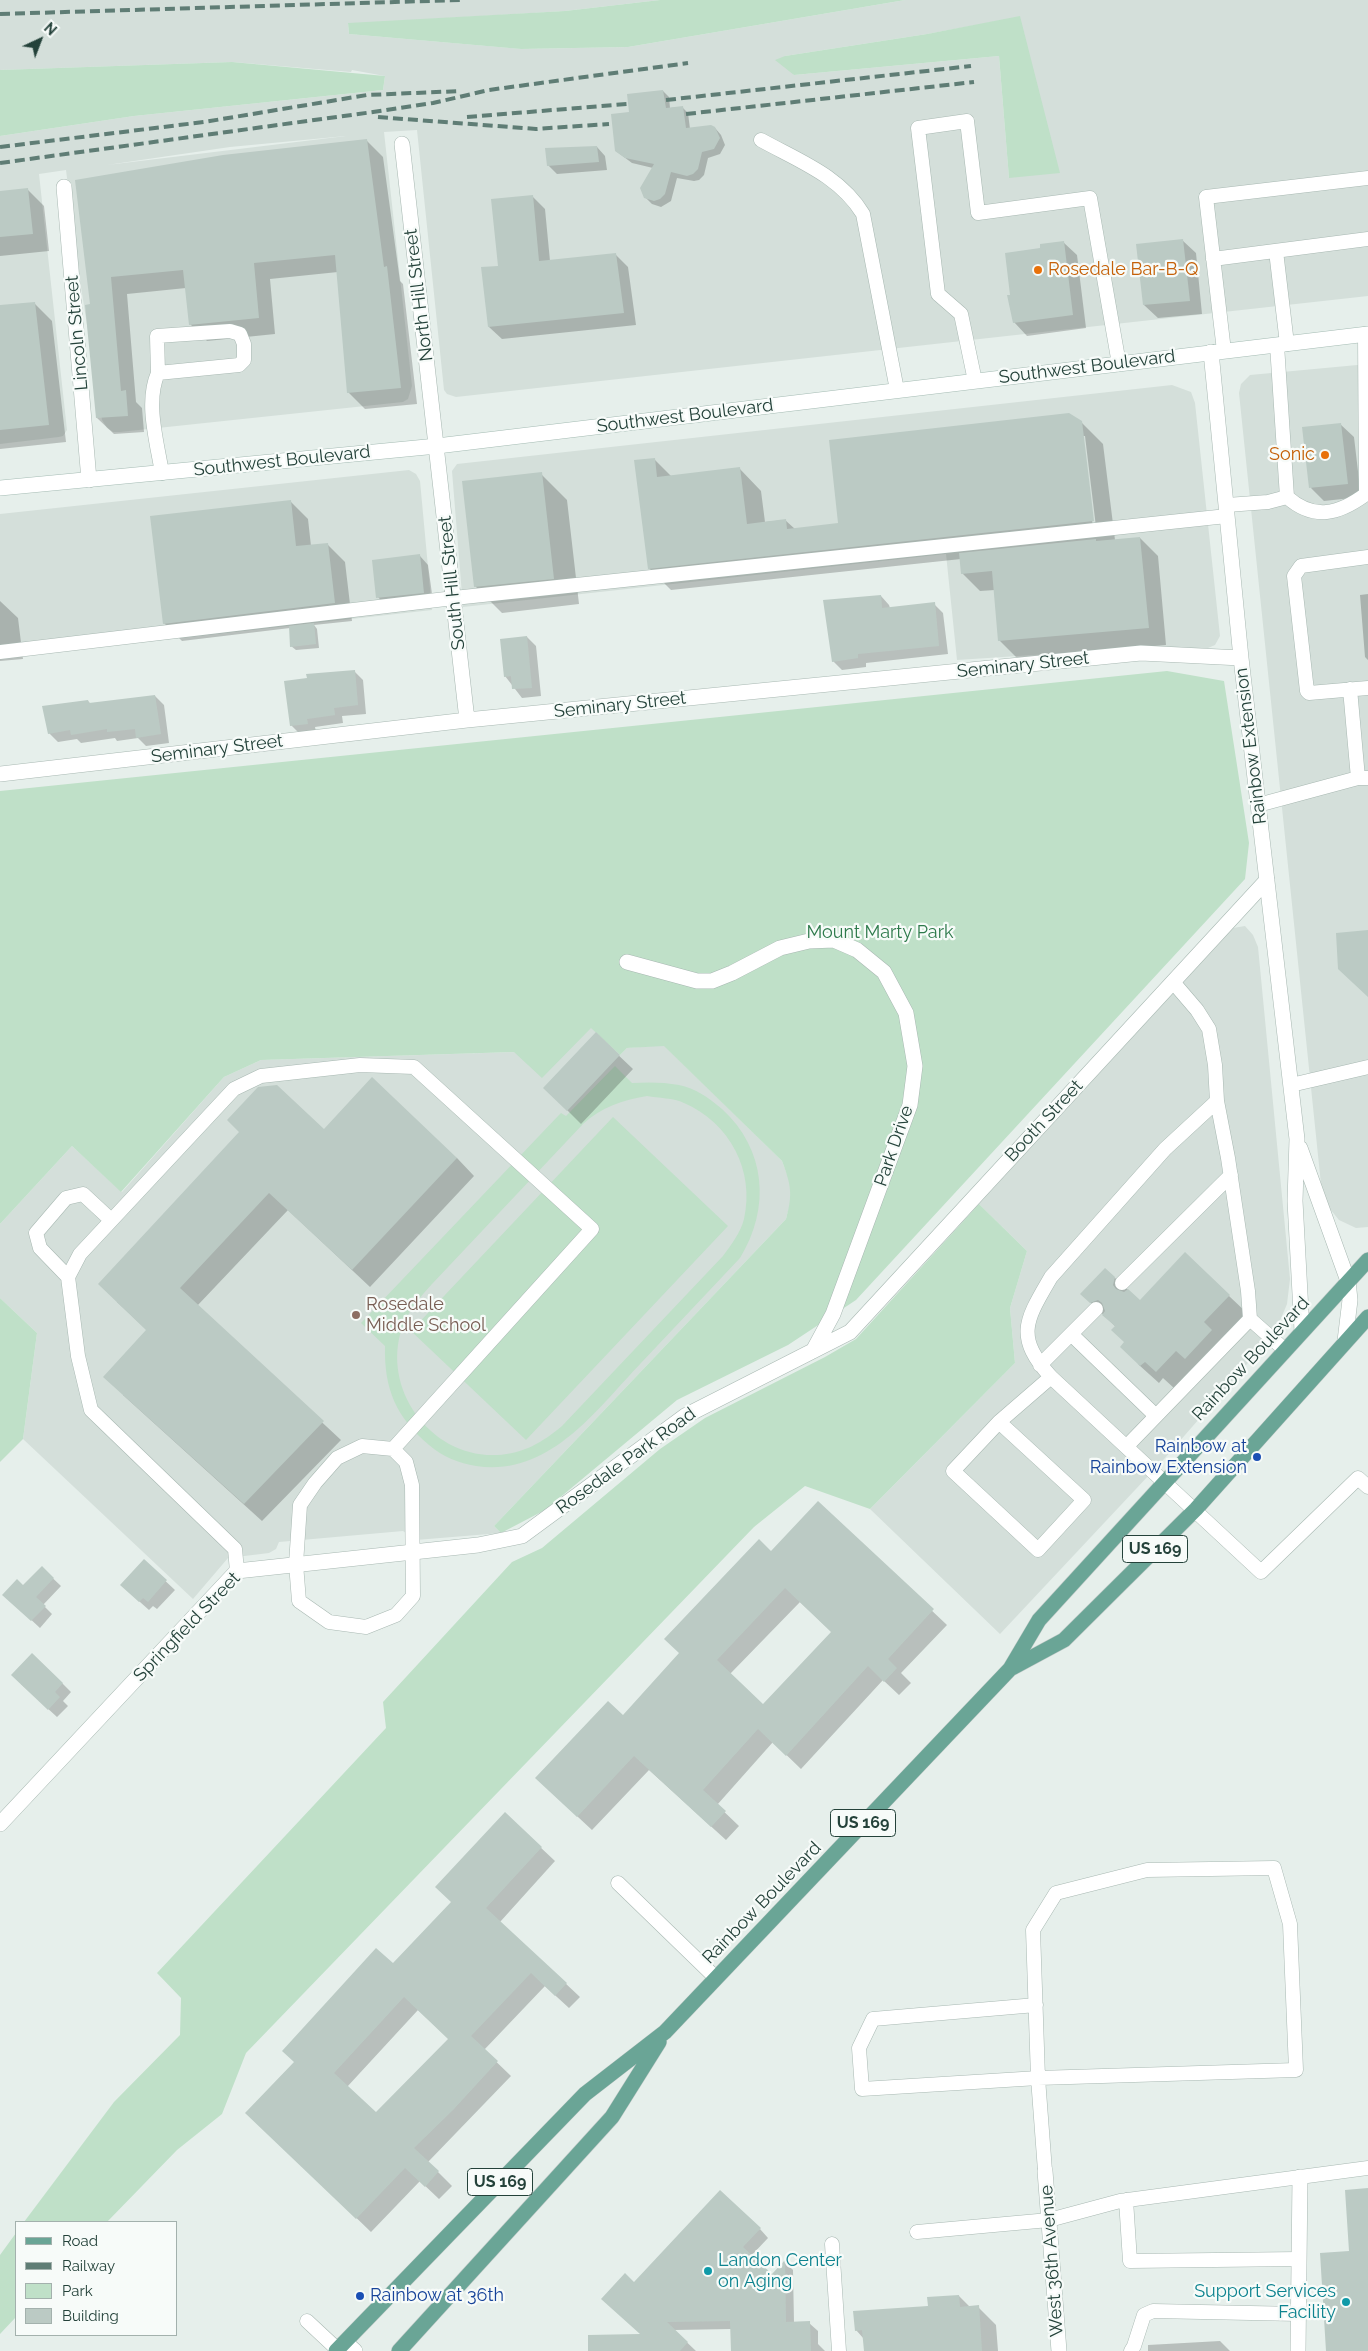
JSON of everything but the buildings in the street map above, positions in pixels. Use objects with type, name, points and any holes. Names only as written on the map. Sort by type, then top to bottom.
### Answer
[{"type":"main road","name":"Rainbow Boulevard","points":[[343,2348],[585,2094],[665,2032],[1010,1669],[1039,1620],[1368,1260]]},
{"type":"main road","name":"Rainbow Boulevard","points":[[1010,1669],[1064,1640],[1196,1509],[1286,1411],[1345,1341],[1368,1317]]},
{"type":"main road","name":"Rainbow Boulevard","points":[[399,2351],[612,2117],[665,2032]]},
{"type":"street","name":"North Hill Street","points":[[402,144],[436,446]]},
{"type":"street","name":"Lincoln Street","points":[[64,187],[89,480]]},
{"type":"street","name":"Southwest Boulevard","points":[[0,488],[436,446],[1366,334]]},
{"type":"street","name":"Rainbow Extension","points":[[1218,352],[1227,510],[1241,658],[1297,1140],[1294,1202],[1302,1331]]},
{"type":"street","name":"South Hill Street","points":[[436,446],[467,720]]},
{"type":"street","name":"Seminary Street","points":[[0,774],[467,720],[1141,653],[1241,658]]},
{"type":"street","name":"Booth Street","points":[[813,1351],[850,1332],[1267,880]]},
{"type":"street","name":"Park Drive","points":[[627,962],[697,981],[712,981],[732,973],[780,948],[809,941],[834,940],[857,950],[884,972],[906,1013],[915,1066],[910,1106],[833,1314],[813,1351]]},
{"type":"street","name":"Rainbow Extension","points":[[1297,1140],[1348,1281],[1350,1300],[1345,1341]]},
{"type":"street","name":"Rosedale Park Road","points":[[522,1536],[685,1416],[813,1351]]},
{"type":"street","name":"Springfield Street","points":[[0,1824],[237,1571],[478,1545],[522,1536]]},
{"type":"street","name":"West 36th Avenue","points":[[1046,2171],[1059,2351]]},
{"type":"street","points":[[1298,2351],[1300,2177]]},
{"type":"lane","points":[[975,381],[961,314],[938,294],[918,128],[967,121],[978,213],[1090,198],[1119,364]]},
{"type":"lane","points":[[761,140],[833,180],[853,198],[863,214],[897,390]]},
{"type":"lane","points":[[1218,352],[1213,259],[1206,197],[1368,178]]},
{"type":"lane","points":[[1213,259],[1368,239]]},
{"type":"lane","points":[[1276,251],[1282,344],[1287,496],[1300,508],[1322,512],[1348,508],[1366,494],[1366,334]]},
{"type":"lane","points":[[158,373],[239,365],[244,360],[244,344],[240,334],[230,331],[157,336],[158,373],[154,383],[154,421],[162,473]]},
{"type":"lane","points":[[0,652],[1227,510],[1268,502],[1287,496]]},
{"type":"lane","points":[[1368,558],[1301,566],[1294,576],[1307,691],[1309,693],[1368,688]]},
{"type":"lane","points":[[1258,805],[1363,778],[1350,689]]},
{"type":"lane","points":[[1173,982],[1197,1010],[1209,1029],[1215,1065],[1217,1101],[1248,1291],[1250,1319],[1285,1350]]},
{"type":"lane","points":[[237,1571],[235,1549],[90,1410],[78,1356],[68,1276],[80,1254],[234,1089],[261,1076],[360,1065],[414,1067],[592,1229],[393,1449]]},
{"type":"lane","points":[[1291,1084],[1368,1067]]},
{"type":"lane","points":[[1217,1101],[1165,1149],[1051,1277],[1036,1302],[1026,1328],[1031,1350],[1040,1365],[1051,1377],[1196,1509],[1261,1572],[1358,1478],[1368,1487]]},
{"type":"lane","points":[[1122,1283],[1230,1175]]},
{"type":"lane","points":[[68,1276],[40,1248],[36,1232],[66,1198],[83,1194],[111,1220]]},
{"type":"lane","points":[[1040,1365],[1096,1309]]},
{"type":"lane","points":[[1127,1446],[1250,1319]]},
{"type":"lane","points":[[1071,1334],[1156,1416]]},
{"type":"lane","points":[[999,1422],[1084,1500],[1038,1550],[953,1471],[999,1422],[1051,1377]]},
{"type":"lane","points":[[362,1446],[393,1449],[406,1462],[412,1486],[412,1552],[413,1596],[396,1615],[366,1627],[329,1622],[299,1601],[296,1564],[300,1505],[315,1483],[337,1458],[362,1446]]},
{"type":"lane","points":[[1036,2005],[873,2019],[860,2048],[862,2089],[1038,2078],[1296,2070],[1290,1924],[1274,1868],[1147,1870],[1056,1893],[1033,1930],[1036,2005],[1038,2078],[1046,2171]]},
{"type":"lane","points":[[618,1883],[716,1978]]},
{"type":"lane","points":[[917,2232],[1049,2220],[1126,2200],[1368,2168]]},
{"type":"lane","points":[[1126,2200],[1130,2261],[1299,2259]]},
{"type":"lane","points":[[832,2244],[839,2351]]},
{"type":"lane","points":[[1131,2351],[1144,2315],[1153,2311],[1299,2314]]},
{"type":"lane","points":[[307,2321],[343,2348]]},
{"type":"shaded area","points":[[0,0],[660,0],[565,11],[348,24],[349,34],[522,49],[628,47],[905,0],[1368,0],[1368,296],[456,397],[447,394],[444,390],[417,130],[384,132],[412,386],[408,399],[403,402],[120,432],[113,432],[107,428],[102,420],[81,287],[66,170],[39,174],[67,430],[63,436],[59,437],[0,444],[0,136],[134,116],[383,90],[385,76],[352,70],[351,72],[232,62],[0,70]],"holes":[[[1020,17],[1009,178],[999,56],[794,75],[785,56],[927,34]],[[346,136],[107,165],[230,147]]]},
{"type":"shaded area","points":[[1368,364],[1368,1227],[1356,1228],[1339,1220],[1330,1209],[1321,1184],[1239,393],[1241,384],[1250,375]]},
{"type":"shaded area","points":[[1172,385],[1191,392],[1195,403],[1220,636],[1215,645],[1208,648],[1141,648],[957,660],[946,554],[463,607],[452,471],[457,464]]},
{"type":"shaded area","points":[[409,470],[416,474],[420,481],[432,610],[0,658],[0,514]]},
{"type":"shaded area","points":[[1245,926],[1253,935],[1258,947],[1290,1279],[1287,1304],[1279,1323],[1260,1349],[1165,1458],[1000,1634],[870,1509],[1015,1363],[1010,1308],[1027,1251],[979,1204],[1233,928]]},
{"type":"shaded area","name":"Rosedale Middle School","points":[[591,1027],[620,1055],[627,1048],[664,1045],[782,1161],[791,1184],[791,1201],[786,1219],[494,1526],[501,1533],[416,1540],[403,1531],[279,1542],[276,1549],[269,1553],[228,1558],[193,1599],[23,1439],[37,1333],[0,1298],[0,1224],[72,1146],[122,1192],[224,1077],[261,1060],[515,1052]]},
{"type":"green space","points":[[660,0],[905,0],[628,47],[521,49],[349,34],[348,23],[565,11]]},
{"type":"green space","points":[[1020,16],[1060,173],[1009,178],[999,56],[794,75],[775,60],[785,56],[927,34]]},
{"type":"green space","points":[[232,62],[385,76],[383,90],[134,116],[0,136],[0,70]]},
{"type":"green space","name":"Mount Marty Park","points":[[1167,671],[1224,681],[1249,843],[1245,879],[856,1300],[788,1345],[677,1400],[545,1510],[501,1533],[494,1526],[786,1219],[790,1203],[790,1190],[782,1161],[664,1046],[627,1048],[620,1055],[591,1028],[542,1078],[514,1052],[261,1060],[224,1077],[121,1192],[72,1146],[0,1224],[0,791]]},
{"type":"green space","points":[[615,1066],[632,1083],[667,1083],[685,1086],[696,1091],[722,1109],[737,1125],[748,1142],[759,1180],[760,1199],[756,1219],[750,1239],[740,1258],[589,1419],[569,1436],[549,1451],[527,1461],[502,1467],[476,1466],[463,1463],[451,1459],[434,1449],[408,1424],[400,1413],[390,1389],[385,1361],[385,1346],[361,1323],[559,1115],[561,1113],[566,1116]],"holes":[[[647,1096],[671,1099],[684,1103],[700,1112],[726,1136],[742,1166],[746,1183],[744,1219],[738,1234],[723,1256],[555,1432],[524,1450],[506,1454],[473,1453],[451,1445],[432,1432],[417,1416],[405,1396],[399,1374],[397,1351],[402,1328],[411,1310],[432,1284],[583,1124],[613,1105]]]},
{"type":"green space","points":[[613,1117],[728,1226],[526,1440],[411,1331]]},
{"type":"green space","points":[[979,1204],[1027,1251],[1010,1308],[1015,1363],[870,1509],[805,1486],[754,1527],[246,2053],[222,2114],[177,2150],[108,2221],[25,2221],[114,2102],[180,2035],[181,1998],[157,1973],[386,1728],[383,1702],[512,1562],[542,1548],[660,1449],[705,1418],[825,1357],[856,1339]]},
{"type":"green space","points":[[0,1298],[37,1333],[23,1439],[0,1462]]},
{"type":"green space","points":[[15,2234],[15,2318],[0,2334],[0,2255]]},
{"type":"railway","points":[[0,14],[460,0]]},
{"type":"railway","points":[[0,163],[373,112],[433,103],[489,90],[688,63]]},
{"type":"railway","points":[[666,100],[971,66]]},
{"type":"railway","points":[[686,114],[974,82]]},
{"type":"railway","points":[[0,147],[204,122],[367,95],[461,91]]},
{"type":"railway","points":[[467,117],[627,104]]},
{"type":"railway","points":[[378,117],[536,129],[609,124]]},
{"type":"place","name":"Rosedale Bar-B-Q","points":[[1038,270]]},
{"type":"place","name":"Sonic","points":[[1325,455]]},
{"type":"place","name":"Rosedale Middle School","points":[[356,1315]]},
{"type":"place","name":"Rainbow at Rainbow Extension","points":[[1257,1457]]},
{"type":"place","name":"Landon Center on Aging","points":[[708,2271]]},
{"type":"place","name":"Rainbow at 36th","points":[[360,2296]]},
{"type":"place","name":"Support Services Facility","points":[[1346,2302]]}]
